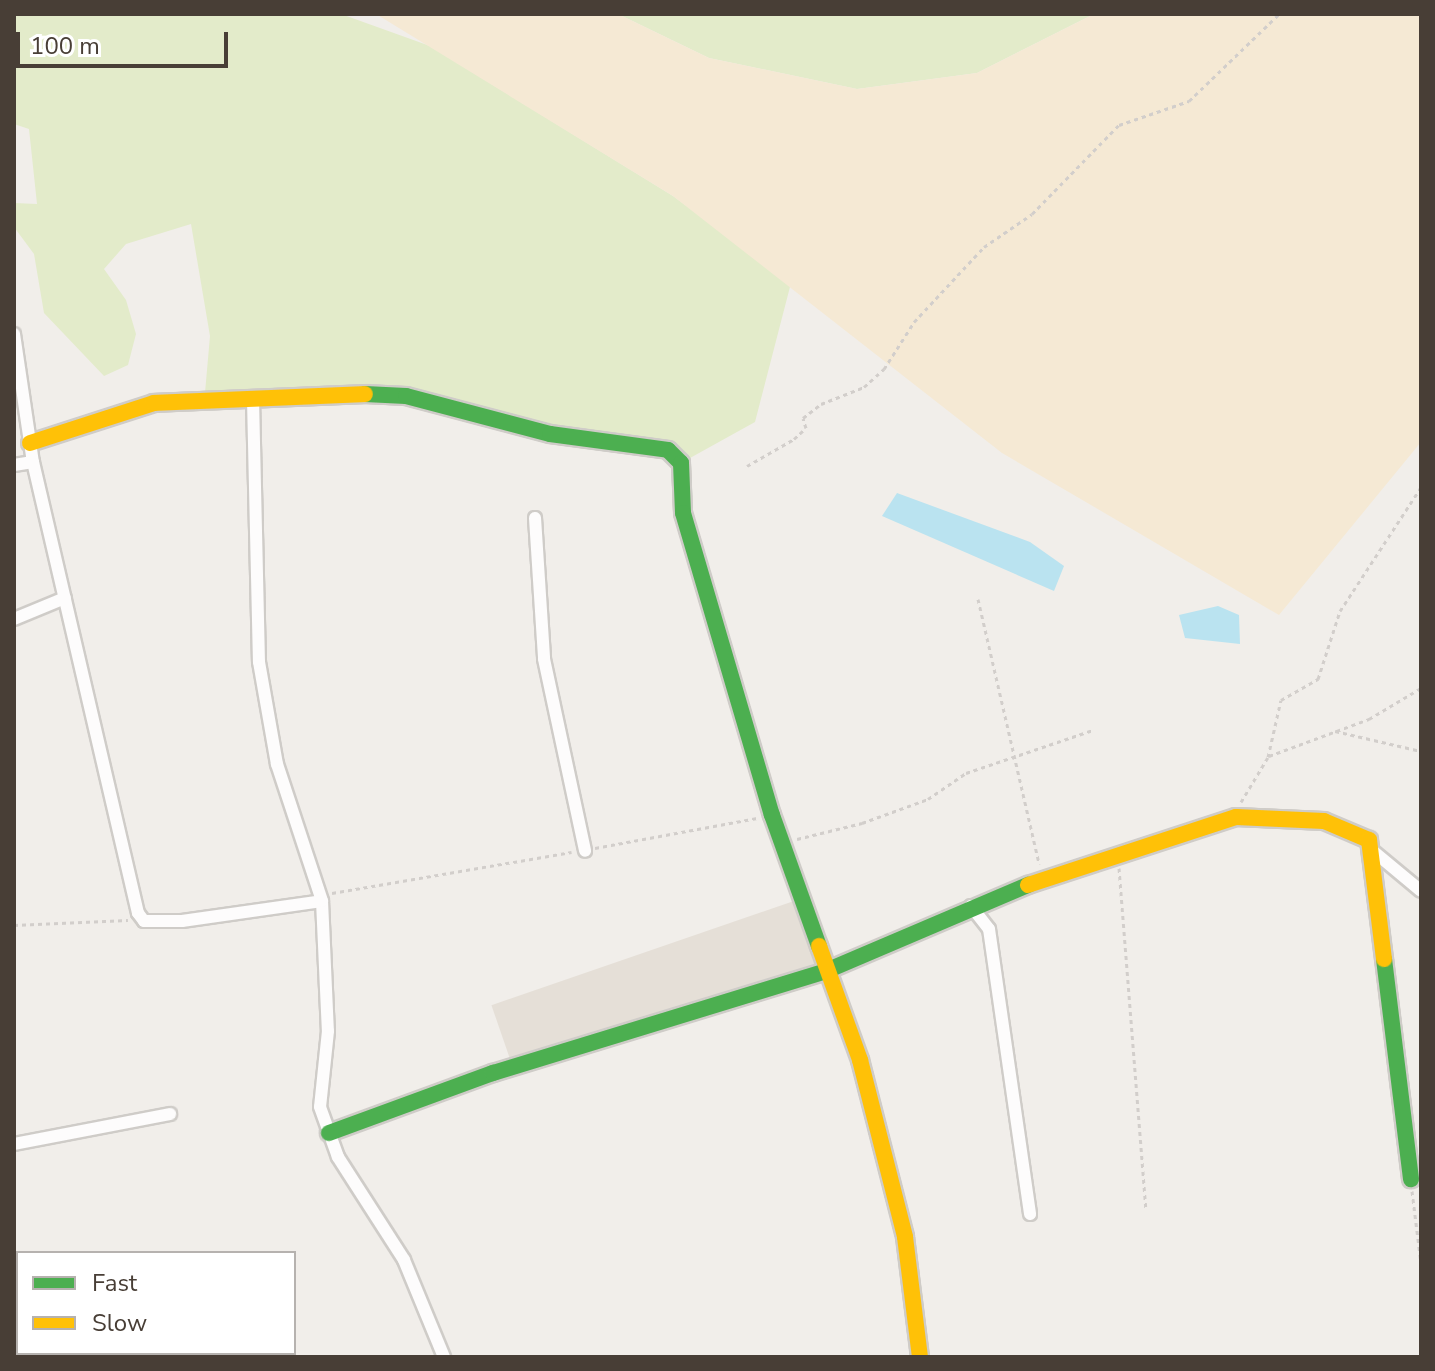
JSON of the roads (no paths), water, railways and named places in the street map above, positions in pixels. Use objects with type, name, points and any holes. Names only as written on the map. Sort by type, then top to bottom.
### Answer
[{"type":"street","points":[[14,334],[33,462],[144,921],[322,901]]},
{"type":"street","points":[[30,443],[154,403],[406,396],[550,434],[668,450],[681,463],[683,513],[772,815],[860,1060],[902,1222],[920,1357]]},
{"type":"street","points":[[253,399],[259,662],[277,764],[322,901],[328,1031],[320,1107],[329,1133],[404,1260],[444,1357]]},
{"type":"street","points":[[14,465],[33,462]]},
{"type":"street","points":[[535,518],[544,659],[585,851]]},
{"type":"street","points":[[14,619],[65,598]]},
{"type":"street","points":[[329,1133],[493,1073],[826,971],[1042,878],[1116,852],[1236,817],[1348,827],[1421,891]]},
{"type":"street","points":[[1373,851],[1411,1179]]},
{"type":"street","points":[[971,906],[989,929],[1030,1214]]},
{"type":"street","points":[[14,1144],[170,1114]]},
{"type":"water","points":[[897,493],[1030,542],[1064,566],[1054,591],[882,516]]},
{"type":"water","points":[[1218,606],[1239,615],[1240,644],[1185,638],[1179,615]]}]
